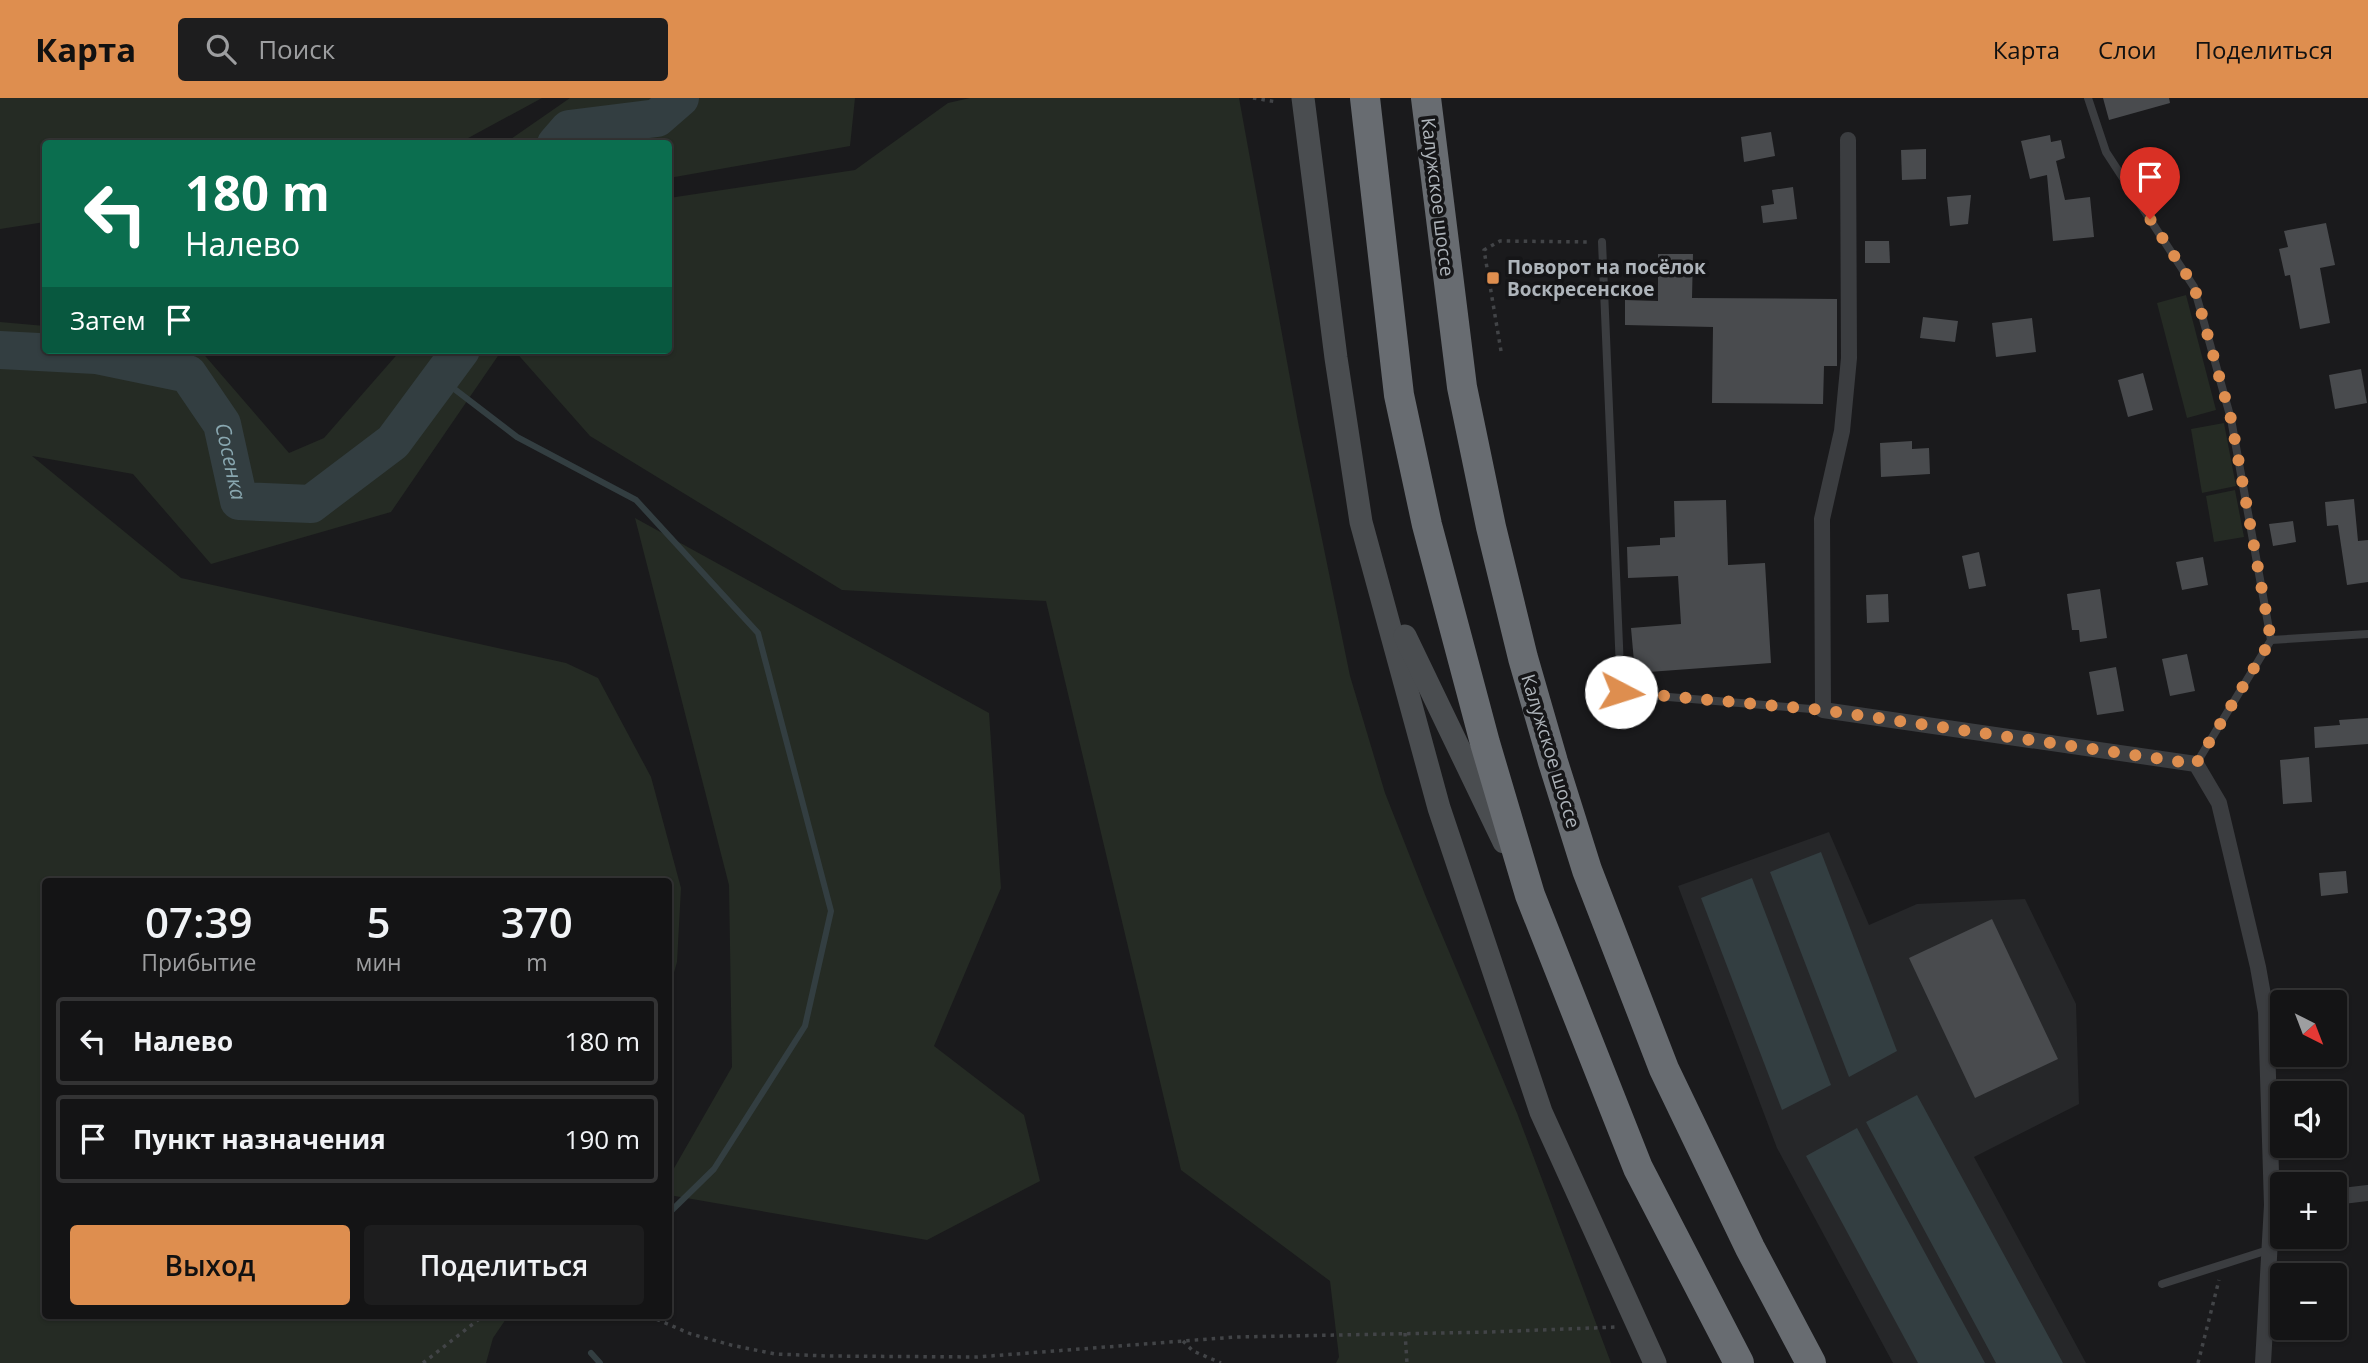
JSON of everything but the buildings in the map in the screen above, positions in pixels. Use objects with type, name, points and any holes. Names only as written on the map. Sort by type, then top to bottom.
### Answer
[{"type":"highway","points":[[1365,98],[1402,408],[1427,525],[1485,743],[1530,895],[1638,1168],[1739,1363]]},
{"type":"highway","name":"Калужское шоссе","points":[[1426,98],[1462,387],[1513,618],[1553,762],[1587,870],[1664,1069],[1750,1248],[1811,1363]]},
{"type":"main road","points":[[1303,98],[1338,372],[1362,522],[1439,808],[1541,1112],[1655,1363]]},
{"type":"main road","points":[[1377,576],[1432,696],[1530,895]]},
{"type":"street","points":[[1848,140],[1849,358],[1842,431],[1822,519],[1823,710],[2196,764],[2219,803],[2262,990],[2266,1012],[2275,1172]]},
{"type":"street","points":[[2347,1196],[2368,1194]]},
{"type":"street","points":[[2263,1363],[2270,1244]]},
{"type":"lane","points":[[2088,98],[2106,152],[2194,286],[2231,419],[2271,640],[2196,764]]},
{"type":"lane","points":[[1602,242],[1621,692],[1823,710]]},
{"type":"lane","points":[[2271,640],[2368,634]]},
{"type":"lane","points":[[2162,1284],[2269,1250]]},
{"type":"path","points":[[1253,98],[1277,102]]},
{"type":"path","points":[[1501,351],[1484,250],[1500,241],[1602,242]]},
{"type":"path","points":[[2198,1363],[2222,1264]]},
{"type":"path","points":[[424,1363],[479,1319]]},
{"type":"path","points":[[656,1319],[691,1334],[775,1354],[977,1357],[1235,1337],[1581,1328],[1636,1323]]},
{"type":"path","points":[[1405,1333],[1407,1363]]},
{"type":"path","points":[[1184,1341],[1193,1351],[1221,1363]]},
{"type":"shaded area","points":[[0,98],[542,98],[465,140],[42,140],[42,222],[0,229]]},
{"type":"shaded area","points":[[570,98],[855,98],[850,146],[672,177],[672,140],[509,140]]},
{"type":"shaded area","points":[[970,98],[1239,98],[1298,422],[1350,676],[1385,793],[1517,1113],[1611,1363],[1336,1363],[1339,1357],[1330,1281],[1181,1170],[1046,601],[842,590],[590,436],[518,354],[672,354],[672,198],[855,170],[948,103]]},
{"type":"shaded area","points":[[2186,295],[2216,410],[2187,418],[2157,303]]},
{"type":"shaded area","points":[[0,322],[42,326],[42,354],[203,354],[289,453],[324,438],[398,354],[499,354],[391,512],[211,564],[133,474],[32,456],[181,578],[566,663],[598,678],[651,777],[681,888],[677,962],[672,980],[672,878],[42,878],[42,1319],[506,1319],[493,1338],[486,1363],[0,1363]]},
{"type":"shaded area","points":[[2224,423],[2236,486],[2202,493],[2191,429]]},
{"type":"shaded area","points":[[2235,490],[2244,537],[2214,542],[2206,496]]},
{"type":"shaded area","points":[[635,518],[989,713],[1001,888],[934,1046],[1024,1115],[1040,1181],[927,1240],[672,1196],[672,1172],[732,1067],[729,885]]},
{"type":"shaded area","points":[[1829,832],[1869,925],[1917,904],[2025,899],[2076,1004],[2079,1104],[1974,1157],[2086,1363],[1893,1363],[1777,1148],[1678,886]]},
{"type":"shaded area","points":[[1821,852],[1897,1051],[1849,1077],[1770,872]]},
{"type":"shaded area","points":[[1752,878],[1831,1085],[1782,1110],[1701,898]]},
{"type":"shaded area","points":[[1917,1095],[2063,1363],[1996,1363],[1866,1122]]},
{"type":"shaded area","points":[[1857,1128],[1985,1363],[1918,1363],[1806,1156]]},
{"type":"waterway","name":"Сосенка","points":[[559,140],[569,129],[657,118],[680,98]]},
{"type":"waterway","name":"Сосенка","points":[[0,350],[42,352]]},
{"type":"waterway","name":"Сосенка","points":[[77,354],[96,355],[188,374],[222,424],[239,501],[311,504],[393,442],[458,354]]},
{"type":"waterway","points":[[440,378],[517,437],[636,500],[758,633],[831,911],[805,1026],[714,1169],[672,1210]]},
{"type":"waterway","points":[[591,1353],[600,1363]]},
{"type":"place","name":"Поворот на посёлок Воскресенское","points":[[1493,278]]},
{"type":"route","points":[[1621,692],[1823,710],[2196,764],[2271,640],[2231,419],[2194,286],[2150,219]]}]
